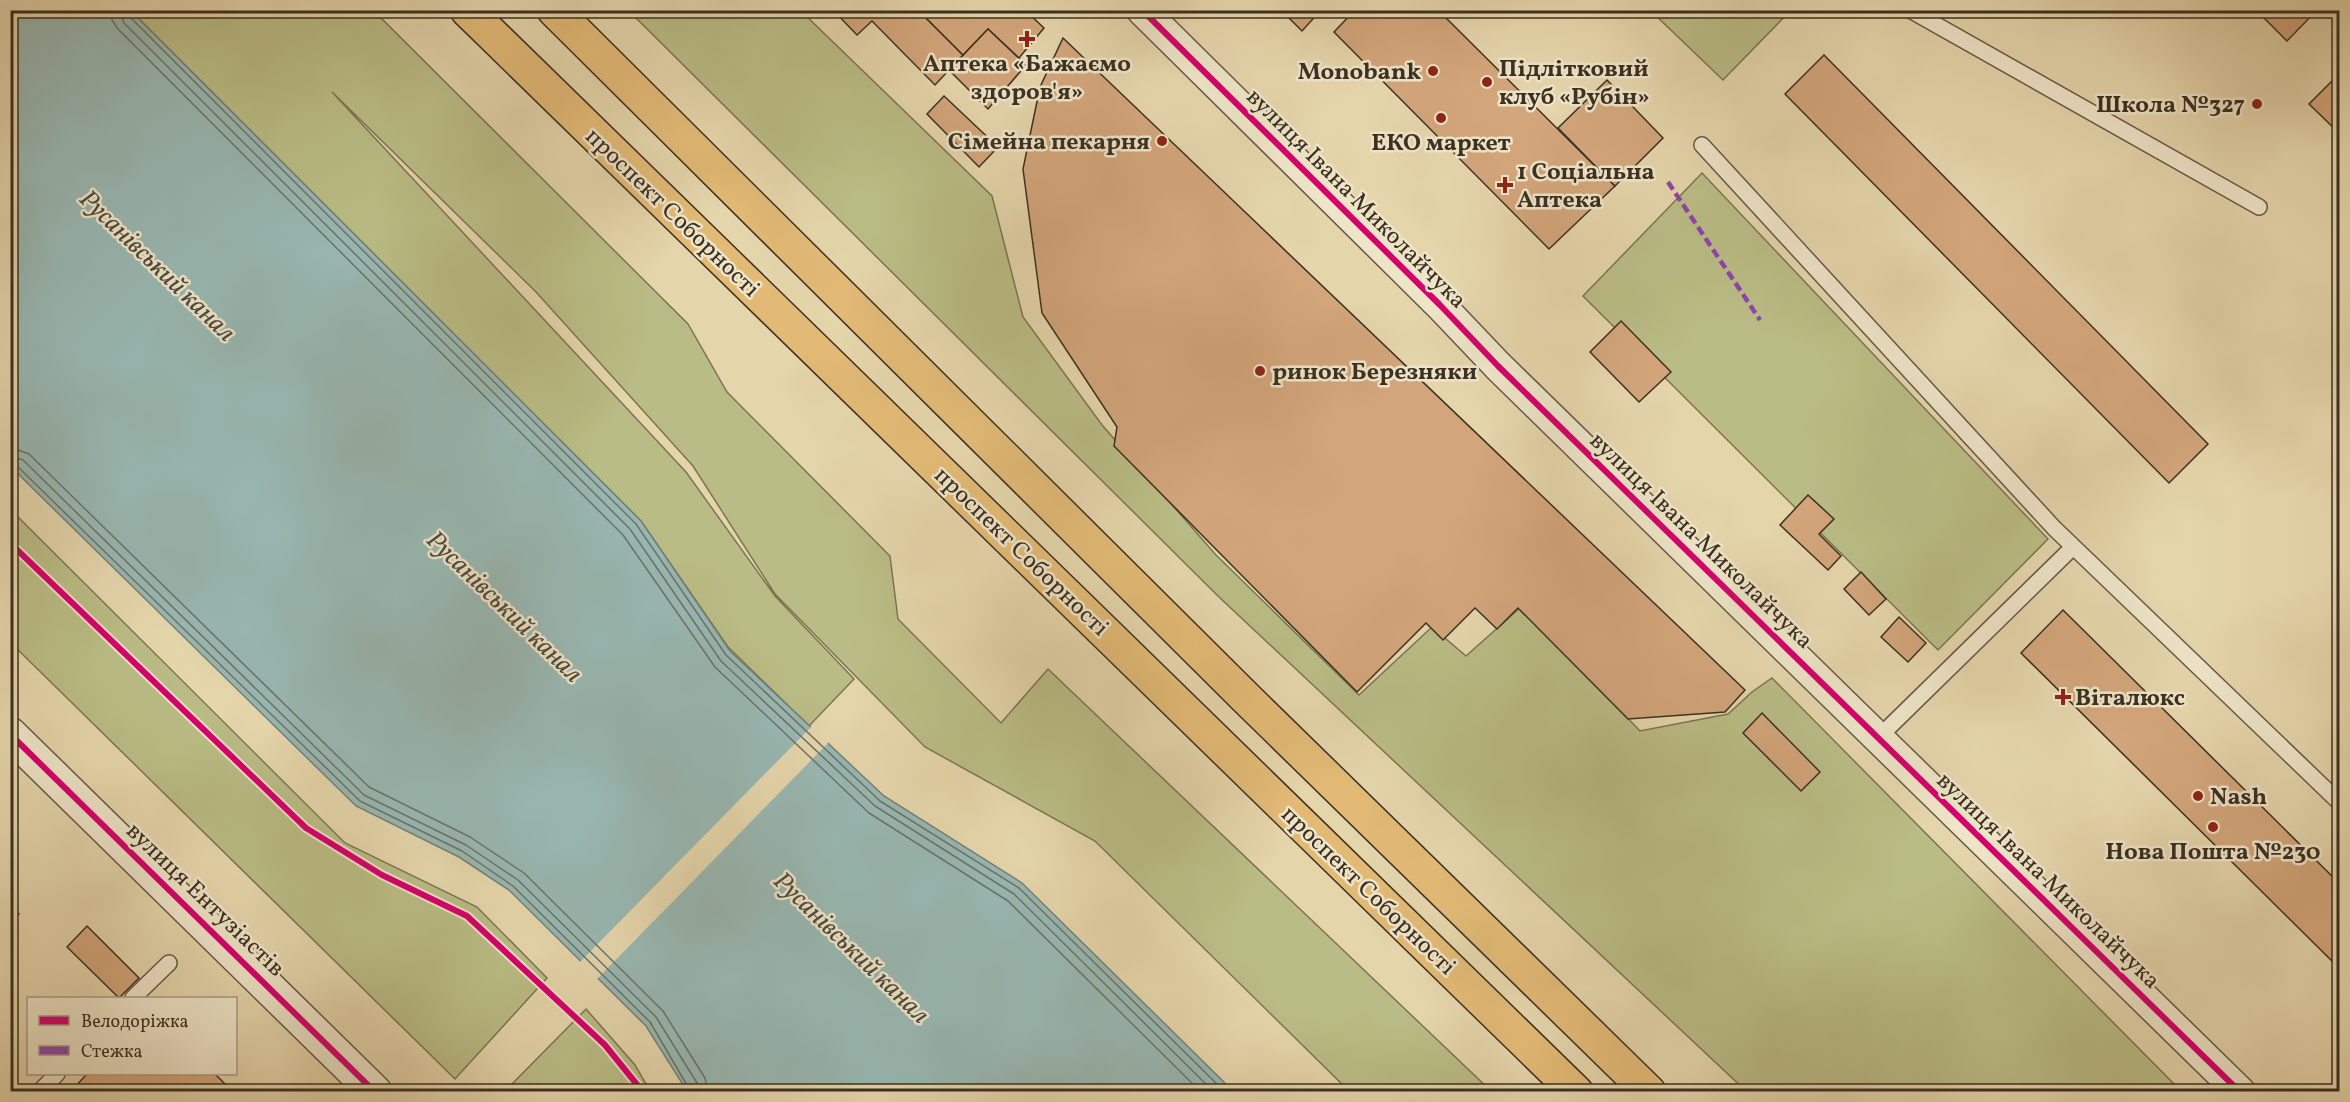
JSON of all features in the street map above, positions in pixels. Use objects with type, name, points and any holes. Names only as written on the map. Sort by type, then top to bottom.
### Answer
[{"type":"highway","name":"проспект Соборності","points":[[467,10],[1576,1092]]},
{"type":"highway","points":[[554,10],[1245,698],[1649,1092]]},
{"type":"street","name":"вулиця Івана Миколайчука","points":[[1142,10],[1439,304],[1498,366],[2240,1092]]},
{"type":"street","name":"вулиця Ентузіастів","points":[[10,734],[375,1092]]},
{"type":"lane","points":[[1910,10],[2259,207]]},
{"type":"lane","points":[[1702,145],[1880,342],[2073,547],[2340,803]]},
{"type":"lane","points":[[1878,738],[2073,547]]},
{"type":"lane","points":[[135,997],[169,963]]},
{"type":"lane","points":[[39,1092],[56,1075]]},
{"type":"green space","points":[[131,11],[374,11],[688,324],[727,392],[890,556],[898,619],[1001,723],[1048,669],[1491,1091],[1349,1091],[1095,841],[925,747],[775,594],[693,466],[536,292],[332,92],[686,472],[775,596],[854,679],[809,726],[728,647],[641,521]]},
{"type":"green space","points":[[629,11],[801,11],[992,196],[1023,317],[1102,425],[1216,555],[1359,695],[1432,627],[1466,656],[1521,607],[1640,731],[1728,714],[1752,692],[1772,678],[2181,1091],[1746,1091],[1219,597]]},
{"type":"green space","points":[[1651,11],[1790,11],[1723,80]]},
{"type":"green space","points":[[1702,173],[2048,539],[1938,650],[1583,296]]},
{"type":"green space","points":[[10,509],[345,843],[477,907],[547,978],[455,1079],[11,643]]},
{"type":"green space","points":[[586,1009],[635,1065],[650,1091],[505,1091]]},
{"type":"water","name":"Русанівський канал","points":[[10,11],[131,11],[641,521],[730,651],[884,796],[1022,883],[1233,1091],[687,1091],[646,1026],[509,890],[459,857],[356,806],[11,467]]},
{"type":"pier","points":[[813,725],[830,741],[596,980],[579,963]]},
{"type":"building","points":[[833,10],[918,10],[963,55],[935,85],[872,21],[857,35]]},
{"type":"building","points":[[918,10],[1025,10],[1044,28],[1019,58],[988,29],[963,55]]},
{"type":"building","points":[[1281,10],[1321,10],[1302,31]]},
{"type":"building","points":[[1355,10],[1438,10],[1615,186],[1549,249],[1334,32]]},
{"type":"building","points":[[2256,10],[2317,10],[2287,41]]},
{"type":"building","points":[[988,29],[1026,65],[988,109],[949,70]]},
{"type":"building","name":"ринок Березняки","points":[[1063,38],[1745,690],[1725,712],[1628,719],[1518,608],[1497,629],[1475,608],[1443,640],[1426,623],[1357,692],[1114,446],[1117,427],[1042,313],[1023,169],[1040,87]]},
{"type":"building","points":[[1824,55],[2208,444],[2169,483],[1785,94]]},
{"type":"building","points":[[2340,73],[2340,134],[2309,104]]},
{"type":"building","points":[[1607,80],[1663,138],[1615,186],[1558,128]]},
{"type":"building","points":[[944,96],[998,147],[979,167],[927,114]]},
{"type":"building","points":[[1621,321],[1671,372],[1639,402],[1590,352]]},
{"type":"building","points":[[1808,495],[1834,519],[1819,534],[1841,556],[1828,570],[1780,525]]},
{"type":"building","points":[[1861,572],[1886,599],[1869,615],[1844,589]]},
{"type":"building","points":[[2063,610],[2340,884],[2340,969],[2021,653]]},
{"type":"building","points":[[1899,617],[1926,643],[1908,662],[1881,637]]},
{"type":"building","points":[[1762,713],[1820,772],[1801,791],[1743,733]]},
{"type":"building","points":[[10,906],[19,914],[10,923]]},
{"type":"building","points":[[87,926],[139,978],[118,997],[67,947]]},
{"type":"building","points":[[86,1075],[216,1075],[233,1092],[70,1092]]},
{"type":"marked path","points":[[1668,182],[1760,320]]},
{"type":"cycle path","points":[[1142,10],[1439,304],[1498,366],[2240,1092]]},
{"type":"cycle path","points":[[10,543],[306,828],[382,875],[467,916],[605,1045],[643,1092]]},
{"type":"cycle path","points":[[10,734],[375,1092]]},
{"type":"place","name":"Аптека «Бажаємо здоров'я»","points":[[1027,39]]},
{"type":"place","name":"Monobank","points":[[1433,71]]},
{"type":"place","name":"Підлітковий клуб «Рубін»","points":[[1487,82]]},
{"type":"place","name":"Школа №327","points":[[2257,104]]},
{"type":"place","name":"ЕКО маркет","points":[[1441,118]]},
{"type":"place","name":"Сімейна пекарня","points":[[1162,141]]},
{"type":"place","name":"1 Соціальна Аптека","points":[[1505,185]]},
{"type":"place","name":"ринок Березняки","points":[[1260,371]]},
{"type":"place","name":"Віталюкс","points":[[2063,697]]},
{"type":"place","name":"Nash","points":[[2198,796]]},
{"type":"place","name":"Нова Пошта №230","points":[[2213,827]]}]
